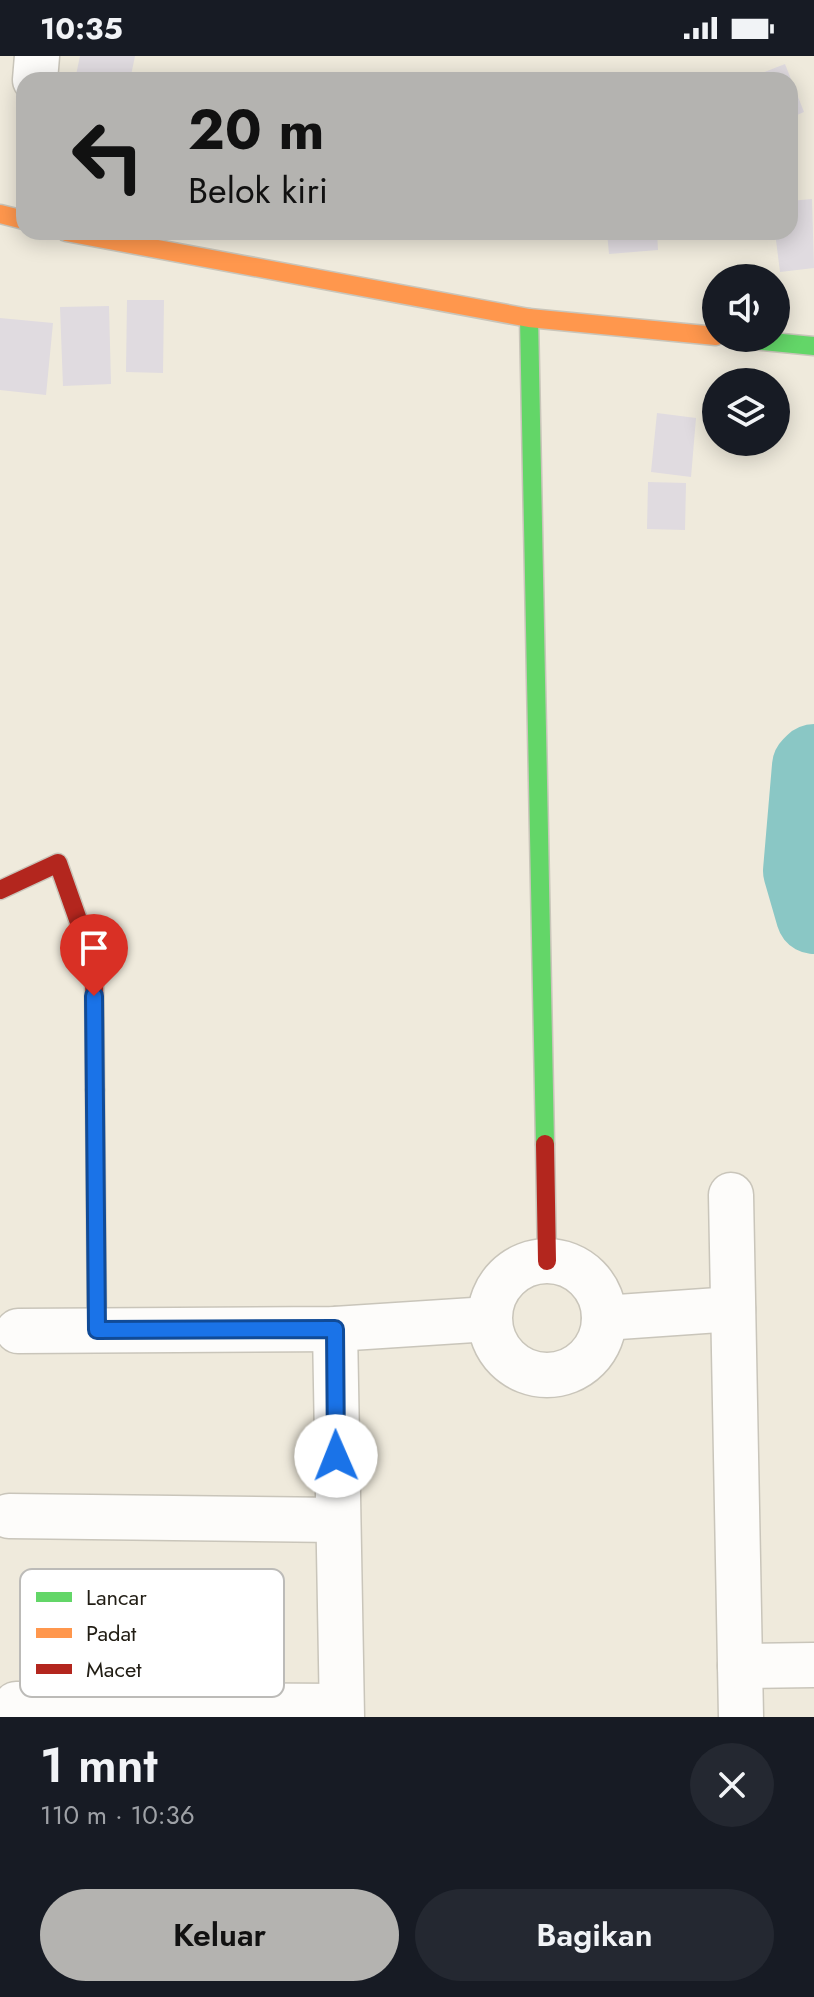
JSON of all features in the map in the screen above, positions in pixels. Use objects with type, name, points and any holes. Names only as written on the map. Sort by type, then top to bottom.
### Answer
[{"type":"street","points":[[101,240],[529,318],[702,335]]},
{"type":"street","points":[[529,318],[547,1261]]},
{"type":"street","points":[[790,344],[814,346]]},
{"type":"street","points":[[0,890],[58,863],[94,965],[97,1330]]},
{"type":"street","points":[[731,1195],[741,1717]]},
{"type":"street","points":[[547,1261],[563,1263],[580,1271],[602,1300],[604,1318],[602,1336],[594,1352],[582,1365],[548,1377],[530,1374],[514,1366],[500,1353],[492,1337],[489,1319],[495,1293],[512,1272],[528,1264],[547,1261]]},
{"type":"street","points":[[604,1318],[733,1309]]},
{"type":"street","points":[[18,1331],[335,1329],[489,1319]]},
{"type":"street","points":[[16,1704],[341,1712],[335,1329]]},
{"type":"street","points":[[9,1516],[337,1520]]},
{"type":"street","points":[[740,1666],[814,1665]]},
{"type":"building","points":[[80,56],[135,56],[132,72],[77,72]]},
{"type":"building","points":[[785,64],[788,72],[764,72]]},
{"type":"building","points":[[798,97],[804,112],[798,115]]},
{"type":"building","points":[[812,199],[814,268],[790,271],[790,264],[779,264],[776,240],[798,240],[798,200]]},
{"type":"building","points":[[608,240],[657,240],[658,250],[609,254]]},
{"type":"building","points":[[127,300],[164,300],[163,373],[126,372]]},
{"type":"building","points":[[109,306],[111,384],[63,386],[60,307]]},
{"type":"building","points":[[0,318],[53,323],[46,395],[0,390]]},
{"type":"building","points":[[657,413],[696,418],[691,477],[651,472]]},
{"type":"building","points":[[648,482],[686,483],[685,530],[647,529]]},
{"type":"waterway","points":[[814,762],[810,766],[801,871],[814,916]]},
{"type":"traffic: fast","points":[[529,318],[545,1144]]},
{"type":"traffic: fast","points":[[790,344],[814,346]]},
{"type":"traffic: fast","points":[[95,1090],[97,1330]]},
{"type":"traffic: slow","points":[[0,214],[16,218]]},
{"type":"traffic: slow","points":[[109,240],[529,318],[702,335]]},
{"type":"traffic: jam","points":[[0,890],[58,863],[94,965],[95,1090]]},
{"type":"traffic: jam","points":[[545,1144],[547,1261]]},
{"type":"route","points":[[94,996],[97,1330],[335,1329],[336,1456]]}]
